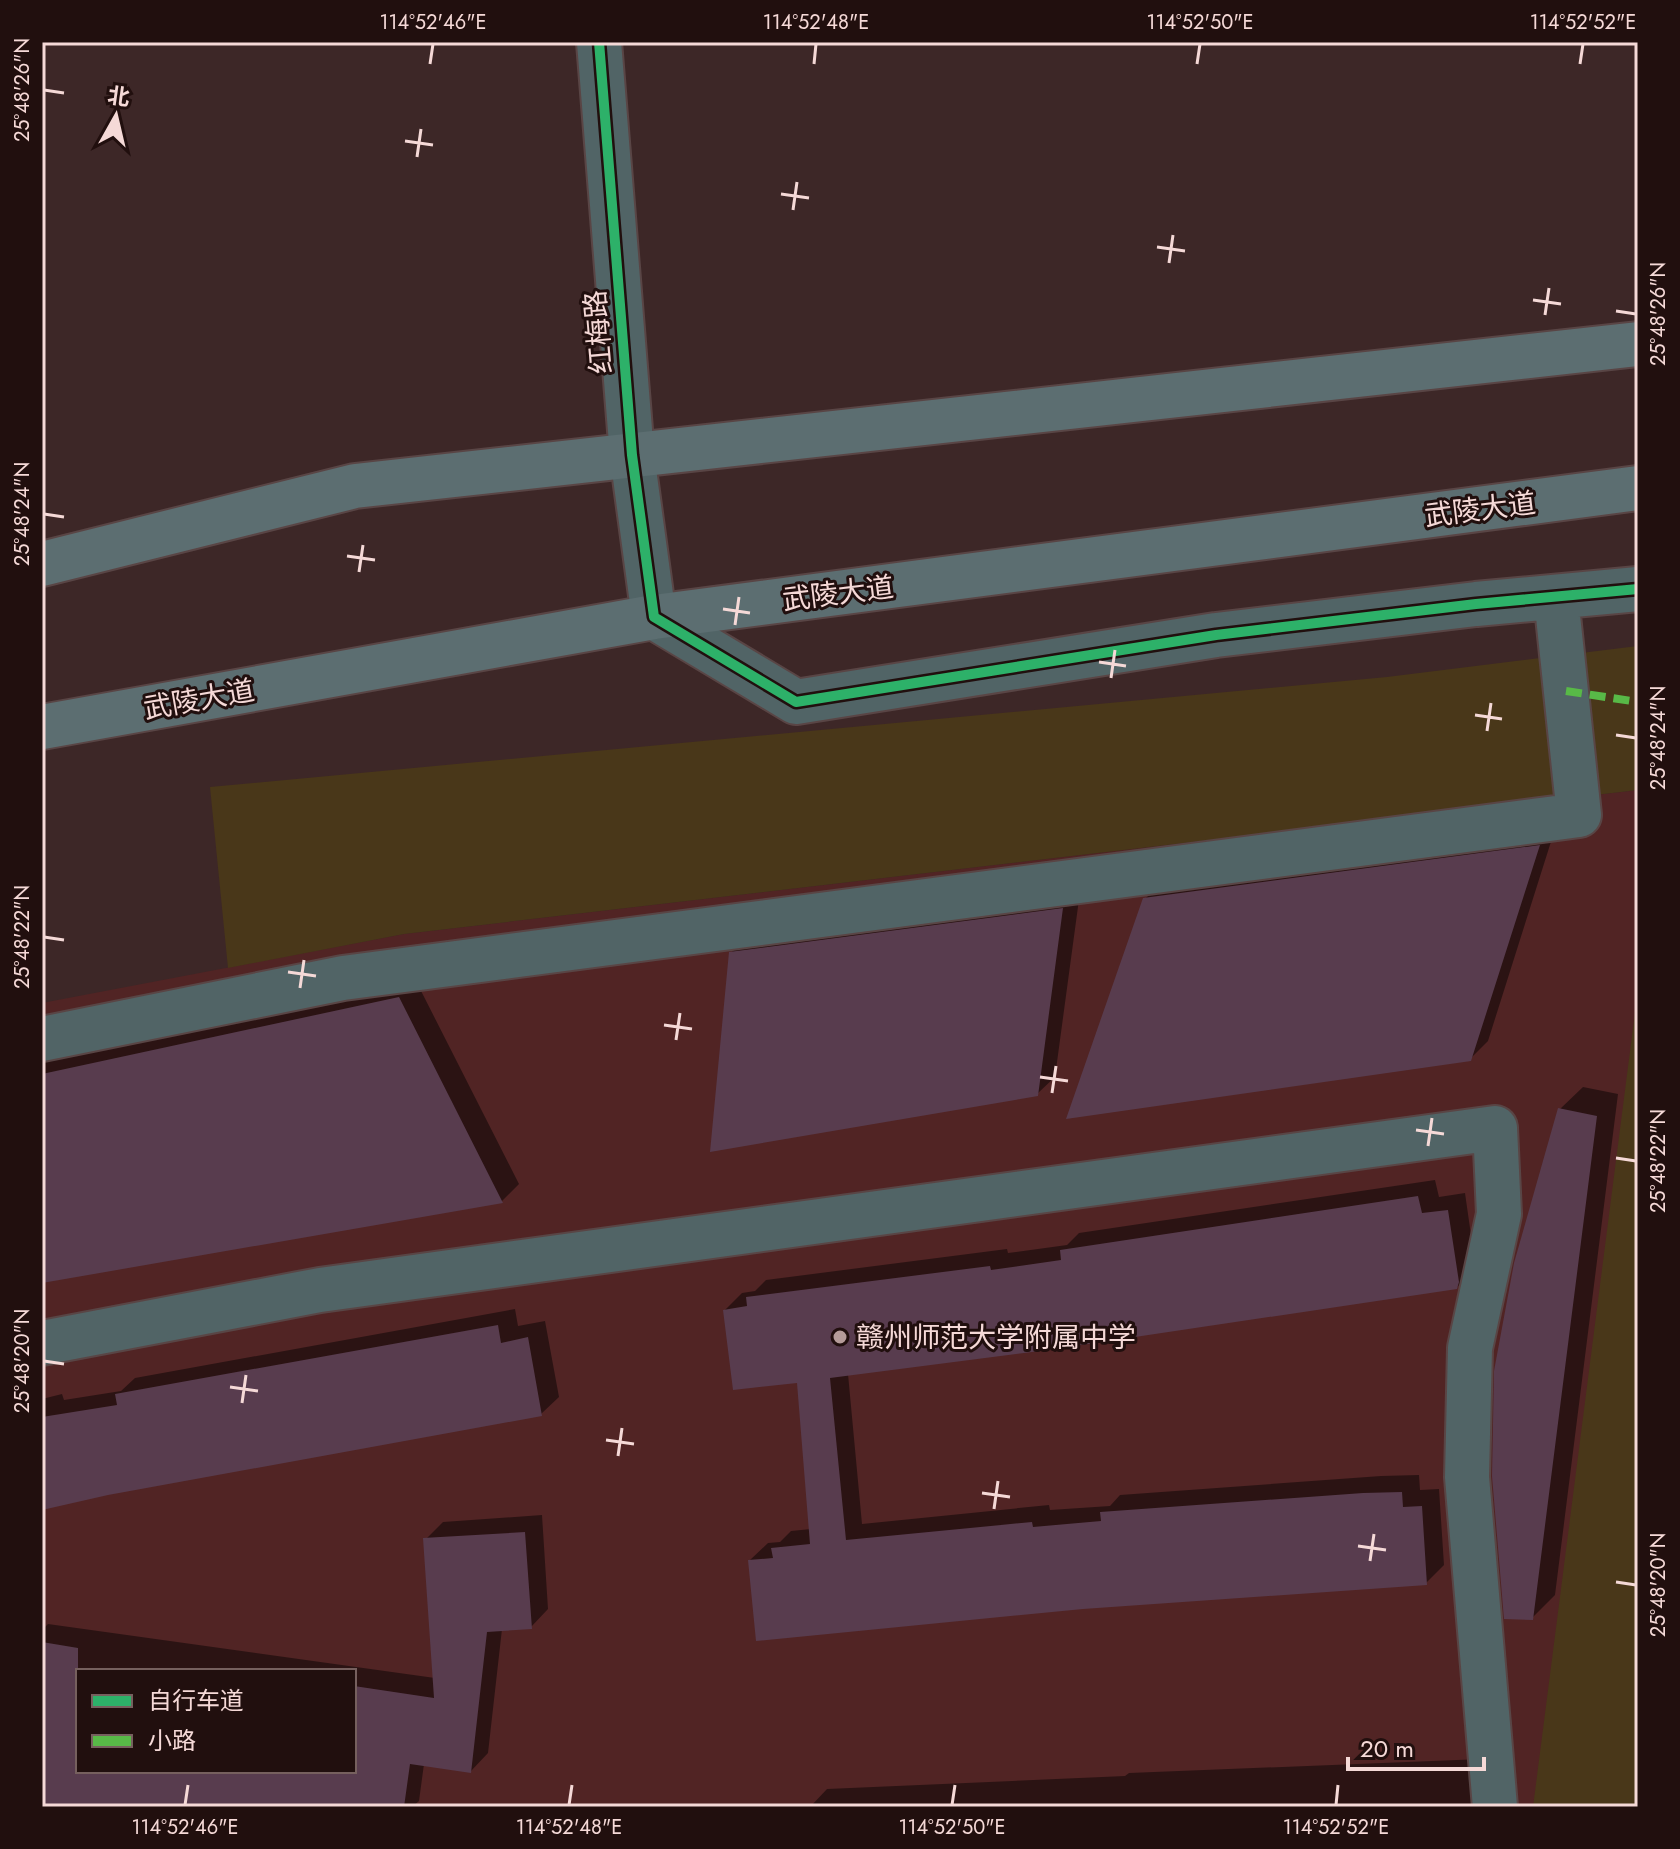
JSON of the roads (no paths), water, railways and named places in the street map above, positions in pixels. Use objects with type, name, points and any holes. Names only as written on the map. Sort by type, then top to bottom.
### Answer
[{"type":"main road","points":[[42,564],[355,486],[1638,344]]},
{"type":"main road","name":"武陵大道","points":[[42,727],[654,617],[1638,488]]},
{"type":"street","name":"红梅路","points":[[599,42],[632,455],[654,617]]},
{"type":"street","points":[[654,617],[796,702],[1216,635],[1638,589]]},
{"type":"street","points":[[42,1039],[343,978],[1579,815],[1556,597]]},
{"type":"street","points":[[42,1343],[320,1290],[1495,1128],[1499,1214],[1470,1348],[1467,1477],[1495,1807]]},
{"type":"place","name":"赣州师范大学附属中学","points":[[840,1337]]}]
